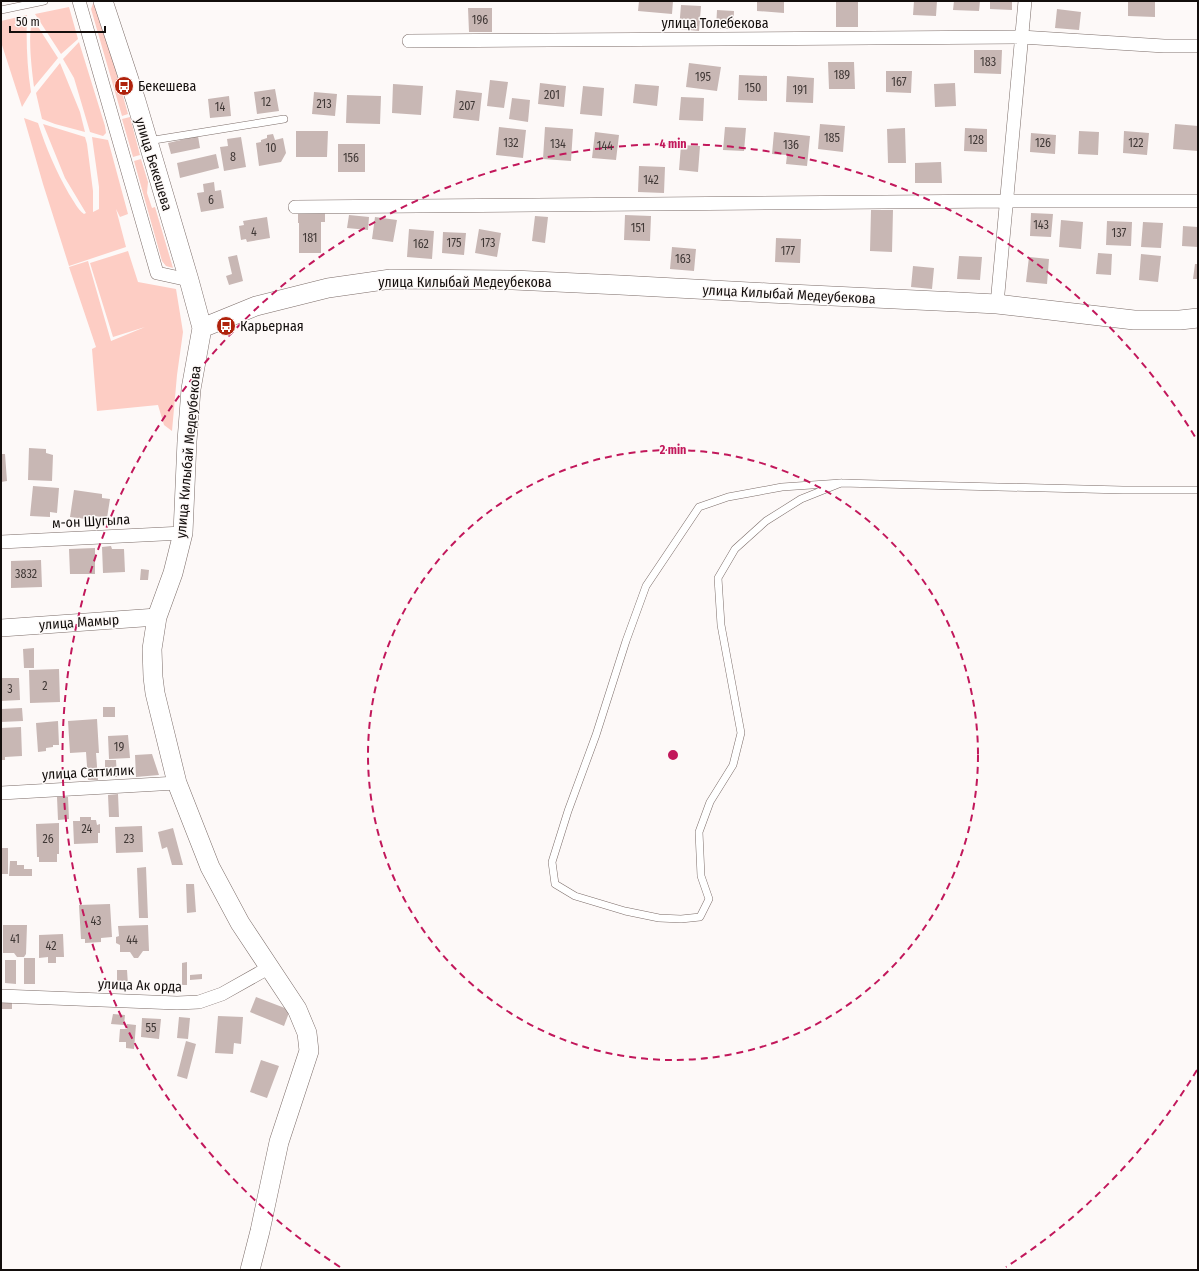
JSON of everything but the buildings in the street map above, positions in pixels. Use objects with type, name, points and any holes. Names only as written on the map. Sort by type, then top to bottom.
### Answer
[{"type":"main road","name":"улица Бекешева","points":[[103,1],[148,141],[202,328]]},
{"type":"main road","name":"улица Килыбай Медеубекова","points":[[250,1270],[280,1142],[309,1051],[307,1033],[297,1009],[240,923],[210,867],[177,783],[155,693],[152,649],[157,617],[173,573],[183,533],[191,389],[202,328],[256,306],[328,288],[391,279],[528,281],[997,304],[1134,320],[1180,320],[1198,318]]},
{"type":"street","points":[[79,1],[157,273],[189,280]]},
{"type":"street","points":[[997,304],[1025,1]]},
{"type":"street","name":"улица Толебекова","points":[[408,41],[1021,37],[1164,46],[1198,46]]},
{"type":"street","points":[[295,207],[1007,200],[1198,202]]},
{"type":"street","name":"м-он Шугыла","points":[[1,542],[183,533]]},
{"type":"street","name":"улица Мамыр","points":[[1,628],[157,617]]},
{"type":"street","name":"улица Саттилик","points":[[1,793],[177,783]]},
{"type":"street","name":"улица Ак орда","points":[[1,996],[177,1003],[199,1002],[222,994],[270,967]]},
{"type":"lane","points":[[1,10],[44,1]]},
{"type":"lane","points":[[148,141],[284,119]]},
{"type":"lane","points":[[840,483],[801,499],[766,521],[736,549],[718,578],[721,625],[741,733],[733,765],[710,802],[698,832],[701,876],[709,899],[700,917],[681,920],[658,918],[625,911],[575,896],[555,884],[552,862],[568,811],[596,735],[626,641],[646,586],[699,507],[728,497],[782,487],[840,483],[1116,490],[1198,490]]},
{"type":"shaded area","points":[[94,1],[102,21],[128,114],[122,116],[91,9]]},
{"type":"shaded area","points":[[69,7],[78,39],[61,54],[35,14]]},
{"type":"shaded area","points":[[27,15],[27,54],[31,92],[22,107],[1,42],[1,21]]},
{"type":"shaded area","points":[[33,19],[58,58],[34,87],[30,42],[31,25]]},
{"type":"shaded area","points":[[79,42],[105,126],[106,133],[103,136],[90,132],[74,78],[63,59]]},
{"type":"shaded area","points":[[60,63],[80,112],[85,132],[42,119],[36,93]]},
{"type":"shaded area","points":[[130,117],[140,155],[133,157],[122,119]]},
{"type":"shaded area","points":[[24,118],[38,123],[60,177],[79,210],[84,214],[86,213],[65,178],[43,124],[85,137],[93,191],[93,212],[99,209],[99,187],[92,137],[108,140],[128,214],[120,217],[116,209],[126,247],[69,266]]},
{"type":"shaded area","points":[[141,159],[148,182],[147,193],[152,208],[155,207],[173,268],[166,266],[162,261],[134,161]]},
{"type":"shaded area","points":[[128,251],[138,282],[176,289],[183,332],[177,375],[172,431],[164,425],[158,405],[97,411],[92,349],[96,347],[69,267],[88,261],[111,341],[145,327],[113,337],[90,263]]},
{"type":"place","name":"Бекешева","points":[[124,86]]},
{"type":"place","name":"Карьерная","points":[[226,326]]}]
